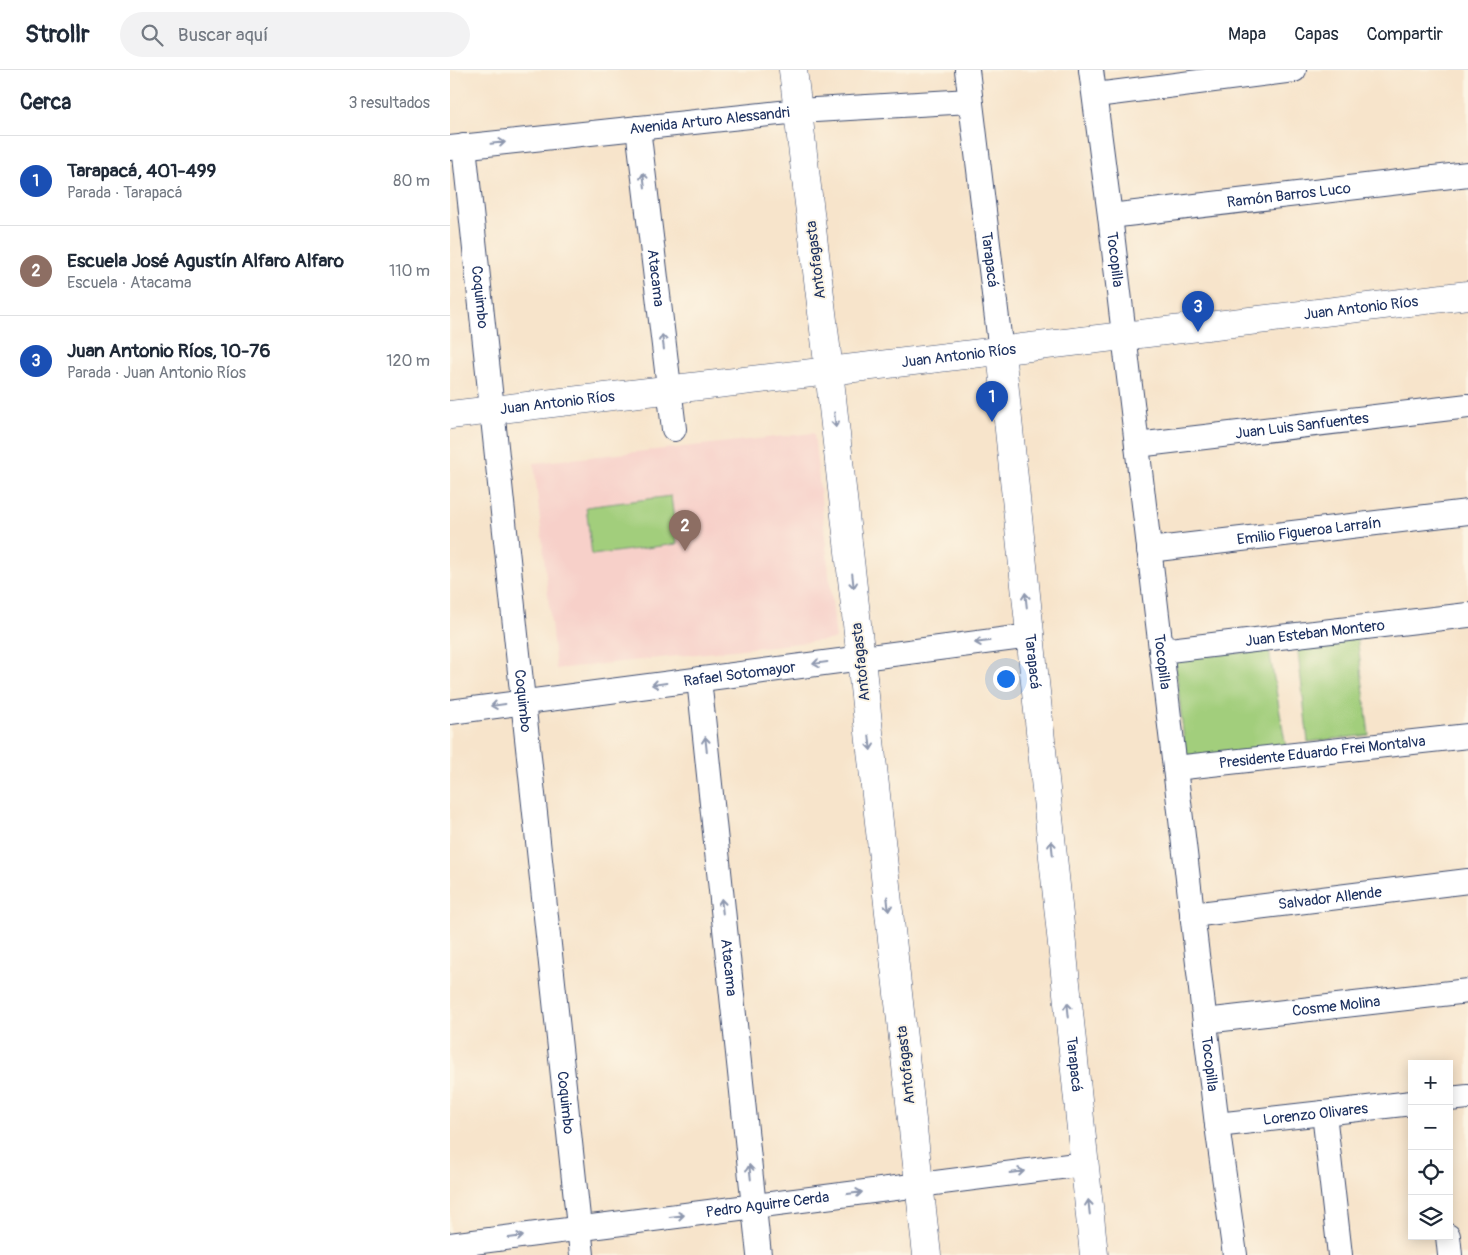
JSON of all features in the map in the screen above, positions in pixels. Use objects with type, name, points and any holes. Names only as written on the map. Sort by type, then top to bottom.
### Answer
[{"type":"main road","name":"Antofagasta","points":[[793,70],[829,371],[927,1255]]},
{"type":"main road","name":"Juan Antonio Ríos","points":[[450,415],[1001,352],[1468,295]]},
{"type":"main road","name":"Tarapacá","points":[[1001,352],[1094,1255]]},
{"type":"street","name":"Tarapacá","points":[[967,70],[1001,352]]},
{"type":"street","name":"Tocopilla","points":[[1091,70],[1096,95],[1217,1125],[1235,1255]]},
{"type":"street","points":[[1096,95],[1294,70]]},
{"type":"street","name":"Avenida Arturo Alessandri","points":[[457,147],[798,111],[970,102]]},
{"type":"street","name":"Atacama","points":[[638,128],[674,429]]},
{"type":"street","name":"Coquimbo","points":[[457,147],[492,410],[582,1255]]},
{"type":"street","name":"Ramón Barros Luco","points":[[1110,216],[1468,174]]},
{"type":"street","name":"Juan Luis Sanfuentes","points":[[1137,445],[1468,406]]},
{"type":"street","name":"Emilio Figueroa Larraín","points":[[1149,550],[1468,512]]},
{"type":"street","name":"Juan Esteban Montero","points":[[1161,651],[1468,615]]},
{"type":"street","name":"Rafael Sotomayor","points":[[450,712],[1030,636]]},
{"type":"street","name":"Atacama","points":[[699,679],[759,1255]]},
{"type":"street","name":"Presidente Eduardo Frei Montalva","points":[[1175,768],[1468,736]]},
{"type":"street","name":"Salvador Allende","points":[[1192,915],[1468,881]]},
{"type":"street","name":"Cosme Molina","points":[[1205,1021],[1468,991]]},
{"type":"street","points":[[1453,1099],[1468,1097]]},
{"type":"street","name":"Lorenzo Olivares","points":[[1217,1125],[1408,1103]]},
{"type":"street","points":[[1324,1113],[1340,1255]]},
{"type":"street","name":"Pedro Aguirre Cerda","points":[[450,1245],[1084,1164]]},
{"type":"street","points":[[1448,1240],[1450,1255]]},
{"type":"shaded area","points":[[814,433],[836,639],[556,669],[534,463]]},
{"type":"green space","points":[[671,496],[677,544],[592,555],[586,507]]},
{"type":"green space","points":[[1357,636],[1369,735],[1308,742],[1297,643]]},
{"type":"green space","points":[[1269,650],[1286,747],[1186,759],[1175,659]]},
{"type":"place","name":"Juan Antonio Ríos, 10-76","points":[[1198,332]]},
{"type":"place","name":"Tarapacá, 401-499","points":[[992,422]]},
{"type":"place","name":"Escuela José Agustín Alfaro Alfaro","points":[[685,551]]}]
